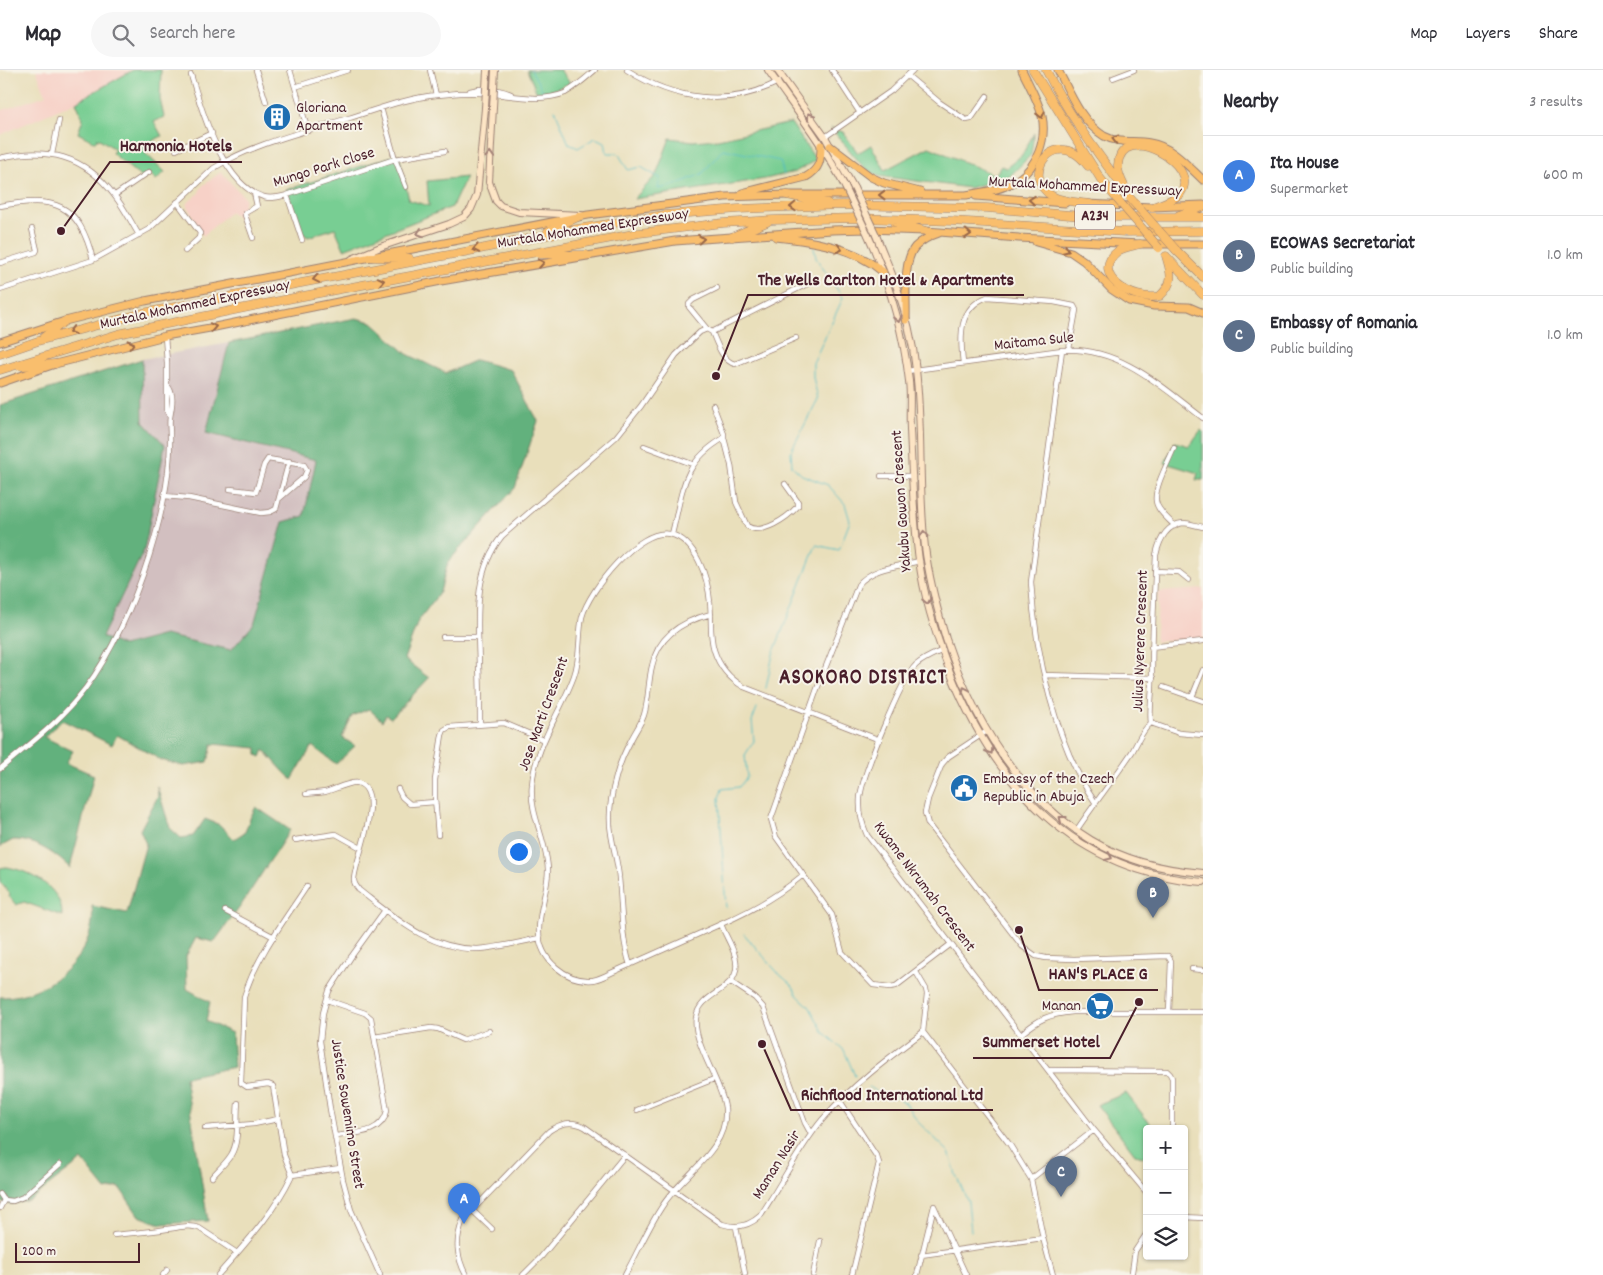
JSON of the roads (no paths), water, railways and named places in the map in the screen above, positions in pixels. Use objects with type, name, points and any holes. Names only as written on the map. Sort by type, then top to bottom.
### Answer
[{"type":"highway","points":[[725,197],[966,195],[995,190],[1017,180],[1029,168],[1038,156],[1044,131],[1037,100],[1022,70]]},
{"type":"highway","name":"A234","points":[[1033,70],[1100,178],[1166,256],[1203,295]]},
{"type":"highway","name":"A234","points":[[1046,70],[1086,138],[1129,196],[1176,250],[1203,276]]},
{"type":"highway","points":[[1051,70],[1053,84]]},
{"type":"highway","points":[[1058,70],[1086,120],[1103,135],[1120,141],[1150,143],[1161,146],[1170,151],[1203,180]]},
{"type":"highway","points":[[725,197],[806,178],[820,165],[822,145]]},
{"type":"highway","points":[[830,146],[871,177],[930,195]]},
{"type":"highway","points":[[1129,196],[1118,171],[1119,159],[1123,153],[1128,148],[1141,146],[1154,148],[1167,154],[1183,170],[1184,184],[1180,194],[1172,200],[1152,207]]},
{"type":"highway","points":[[1090,204],[1057,198],[1047,192],[1041,186],[1038,177],[1039,168],[1049,154],[1057,150],[1065,150],[1079,156],[1100,178]]},
{"type":"highway","points":[[787,195],[841,206]]},
{"type":"highway","name":"Murtala Mohammed Expressway","points":[[966,195],[1152,207],[1203,206]]},
{"type":"highway","name":"Murtala Mohammed Expressway","points":[[0,342],[65,321],[145,301],[588,215],[725,197]]},
{"type":"highway","name":"Murtala Mohammed Expressway","points":[[0,354],[38,341],[143,313],[536,237],[664,215],[702,211],[841,206],[913,206],[987,208],[1094,217],[1203,217]]},
{"type":"highway","points":[[1171,218],[1203,206]]},
{"type":"highway","points":[[536,237],[578,217]]},
{"type":"highway","points":[[882,219],[926,231]]},
{"type":"highway","name":"Murtala Mohammed Expressway","points":[[0,370],[118,334],[523,254],[639,233],[723,223],[773,220],[882,219],[1125,232],[1203,231]]},
{"type":"highway","points":[[732,237],[773,220]]},
{"type":"highway","name":"Murtala Mohammed Expressway","points":[[0,383],[55,364],[165,336],[441,281],[676,241],[832,230],[926,231],[1140,244],[1203,244]]},
{"type":"highway","points":[[906,320],[907,267],[910,256],[916,246],[926,238],[940,233]]},
{"type":"highway","points":[[756,235],[796,239],[847,251],[871,261],[883,272]]},
{"type":"highway","points":[[1019,238],[1071,252],[1084,261],[1098,278],[1130,301],[1154,306],[1190,308],[1203,313]]},
{"type":"highway","points":[[1140,244],[1118,251],[1109,266],[1112,280],[1126,291],[1144,298],[1160,296],[1168,287],[1170,280],[1170,270],[1166,256]]},
{"type":"highway","points":[[523,254],[586,256]]},
{"type":"highway","points":[[371,257],[426,258]]},
{"type":"highway","points":[[38,341],[65,321]]},
{"type":"highway","points":[[10,367],[55,364]]},
{"type":"main road","points":[[344,262],[383,246],[458,221],[471,209],[476,202],[487,70]]},
{"type":"main road","points":[[495,70],[489,182],[496,201],[501,206],[519,212],[588,215]]},
{"type":"main road","name":"Yakubu Gowon Crescent","points":[[768,70],[780,81],[825,137],[854,188],[876,235],[896,285],[906,320],[916,370],[922,514],[927,560],[936,606],[949,648],[968,695],[987,732],[1024,784],[1077,830],[1106,848],[1141,861],[1162,867],[1203,873]]},
{"type":"main road","name":"Yakubu Gowon Crescent","points":[[777,70],[780,81],[822,145],[845,187],[868,235],[896,312],[910,397],[915,523],[919,562],[929,611],[942,651],[958,691],[980,736],[996,762],[1018,790],[1072,836],[1095,851],[1140,870],[1202,882]]},
{"type":"street","points":[[256,70],[266,102]]},
{"type":"street","points":[[290,70],[308,130]]},
{"type":"street","points":[[294,87],[348,70]]},
{"type":"street","points":[[430,70],[436,95]]},
{"type":"street","points":[[0,290],[93,260],[139,235],[161,218],[201,179],[225,161],[258,147],[380,108],[436,95],[461,94],[479,88],[490,88],[516,96],[536,98],[556,96],[581,82],[595,70]]},
{"type":"street","points":[[628,70],[651,83],[678,94],[710,99],[750,94],[780,81]]},
{"type":"street","points":[[832,70],[860,113]]},
{"type":"street","points":[[825,137],[891,91],[913,70]]},
{"type":"street","points":[[1113,78],[1134,70]]},
{"type":"street","name":"Mungo Park Close","points":[[191,75],[212,133],[225,161],[234,176],[254,193],[271,198],[287,195],[395,159],[445,152]]},
{"type":"street","points":[[908,76],[939,102],[966,120],[971,119],[987,96]]},
{"type":"street","points":[[380,108],[406,188]]},
{"type":"street","points":[[52,154],[59,120]]},
{"type":"street","points":[[176,150],[212,133]]},
{"type":"street","points":[[0,158],[26,154],[52,154],[75,161],[98,176],[115,195],[139,235]]},
{"type":"street","points":[[115,195],[149,172]]},
{"type":"street","points":[[253,238],[245,213],[257,206],[254,193]]},
{"type":"street","points":[[287,195],[302,240]]},
{"type":"street","points":[[0,206],[34,201],[47,202],[59,206],[69,212],[84,230],[93,260]]},
{"type":"street","points":[[178,202],[200,233],[198,238],[185,251]]},
{"type":"street","points":[[0,263],[36,252],[32,229]]},
{"type":"street","points":[[480,724],[479,590],[489,555],[498,540],[616,437],[632,418],[676,355],[700,332],[709,330],[809,283]]},
{"type":"street","points":[[717,288],[693,300],[689,307],[709,330],[724,357],[731,364],[796,338]]},
{"type":"street","points":[[963,363],[962,329],[964,320],[972,306],[977,301],[987,297],[1054,302],[1074,306],[1076,310],[1070,349]]},
{"type":"street","points":[[0,769],[48,728],[76,700],[107,657],[125,620],[149,556],[164,496],[171,453],[171,390],[167,385],[165,336]]},
{"type":"street","name":"Maitama Sule","points":[[907,371],[1070,349],[1098,352],[1124,362],[1148,376],[1203,418]]},
{"type":"street","points":[[1062,350],[1031,582],[1038,649],[1044,675],[1063,738],[1079,774],[1095,802]]},
{"type":"street","points":[[713,405],[724,434],[731,465],[736,502],[747,526],[756,530],[771,525],[783,520],[798,506],[798,502],[785,484]]},
{"type":"street","points":[[724,438],[692,464],[685,479],[672,534],[688,546],[700,564],[708,591],[711,637],[720,665],[732,679],[744,687],[880,740]]},
{"type":"street","points":[[644,446],[692,464]]},
{"type":"street","points":[[1174,448],[1157,491],[1156,502],[1160,510],[1175,526],[1183,523],[1203,527]]},
{"type":"street","points":[[230,488],[255,492],[267,460],[289,461],[304,465],[306,474],[279,499]]},
{"type":"street","points":[[164,496],[189,498],[261,513],[273,511],[276,509],[289,461]]},
{"type":"street","points":[[881,476],[913,476]]},
{"type":"street","name":"Julius Nyerere Crescent","points":[[1072,836],[1132,752],[1144,730],[1151,723],[1151,647],[1158,542],[1164,533],[1175,526]]},
{"type":"street","name":"Jose Marti Crescent","points":[[672,534],[654,534],[636,544],[596,587],[586,604],[582,617],[578,658],[574,676],[544,740],[535,765],[532,786],[548,870],[546,893],[540,922],[540,938],[543,947],[552,963],[561,972],[585,980],[597,979],[752,910],[803,875]]},
{"type":"street","points":[[927,560],[875,572],[863,579],[855,594],[809,712],[772,819],[776,837],[832,916],[842,952],[869,982],[878,987],[896,986],[951,944]]},
{"type":"street","points":[[1155,571],[1179,572],[1189,580]]},
{"type":"street","points":[[630,965],[623,940],[619,875],[611,833],[610,804],[616,776],[622,758],[643,716],[649,692],[651,667],[658,649],[679,626],[687,621],[711,614]]},
{"type":"street","points":[[443,637],[478,637]]},
{"type":"street","points":[[1151,647],[1203,640]]},
{"type":"street","name":"Kwame Nkrumah Crescent","points":[[949,648],[920,661],[912,669],[904,683],[862,788],[860,819],[867,835],[1050,1070],[1094,1130],[1143,1188]]},
{"type":"street","points":[[1192,697],[1203,670]]},
{"type":"street","points":[[1044,675],[1152,678]]},
{"type":"street","points":[[1163,687],[1203,701]]},
{"type":"street","points":[[1195,689],[1203,692]]},
{"type":"street","points":[[1151,723],[1179,733],[1203,735]]},
{"type":"street","points":[[438,835],[435,780],[443,732],[449,727],[507,724],[544,740]]},
{"type":"street","points":[[987,732],[945,760],[928,799],[926,807],[928,824],[1022,946],[1036,956],[1074,959],[1164,956],[1169,958],[1171,961],[1169,1012]]},
{"type":"street","points":[[306,794],[324,792],[354,783],[362,786],[371,804],[362,848],[355,870],[354,883],[359,890],[417,933],[449,946],[482,948],[540,938]]},
{"type":"street","points":[[398,789],[402,797],[410,804],[435,802]]},
{"type":"street","points":[[295,840],[336,834],[362,848]]},
{"type":"street","points":[[292,1174],[284,1155],[273,1086],[268,1084],[246,1087],[243,1086],[241,1079],[244,997],[248,984],[274,938],[307,886]]},
{"type":"street","name":"Justice Sowemimo Street","points":[[380,1275],[352,1210],[340,1168],[320,1041],[323,1013],[329,991],[385,910]]},
{"type":"street","points":[[224,911],[274,938]]},
{"type":"street","points":[[625,1275],[654,1218],[674,1189],[709,1154],[721,1135],[725,1110],[698,1036],[696,1018],[701,1005],[731,982],[736,965],[735,955],[721,924]]},
{"type":"street","points":[[1192,969],[1203,970]]},
{"type":"street","points":[[916,972],[927,994],[923,1032],[1010,1145],[1031,1179],[1053,1275]]},
{"type":"street","points":[[731,982],[755,998],[763,1007],[805,1123],[811,1134]]},
{"type":"street","points":[[327,1000],[368,1015],[371,1018],[387,1111],[385,1119],[374,1129],[336,1136]]},
{"type":"street","points":[[1021,1034],[1037,1021],[1056,1014],[1073,1012],[1203,1012]]},
{"type":"street","points":[[374,1038],[431,1028],[438,1029],[463,1040],[489,1031]]},
{"type":"street","name":"Maman Nasir","points":[[736,1227],[750,1224],[760,1216],[811,1134],[840,1101],[852,1089],[923,1032]]},
{"type":"street","points":[[1050,1070],[1167,1071],[1172,1078],[1172,1125]]},
{"type":"street","points":[[637,1110],[714,1079]]},
{"type":"street","points":[[840,1101],[879,1163],[852,1275]]},
{"type":"street","points":[[212,1177],[232,1153],[238,1125],[238,1103]]},
{"type":"street","points":[[205,1128],[278,1119]]},
{"type":"street","points":[[466,1275],[459,1262],[457,1237],[463,1220],[549,1131],[567,1123],[579,1124],[722,1224],[736,1227],[745,1274]]},
{"type":"street","points":[[1031,1179],[1094,1130]]},
{"type":"street","points":[[523,1275],[541,1257],[625,1155]]},
{"type":"street","points":[[0,1194],[4,1200],[13,1201],[23,1197],[60,1164]]},
{"type":"street","points":[[292,1174],[340,1168]]},
{"type":"street","points":[[218,1275],[264,1221],[292,1174]]},
{"type":"street","points":[[0,1208],[4,1200]]},
{"type":"street","points":[[917,1275],[934,1206],[966,1275]]},
{"type":"street","points":[[472,1210],[492,1229]]},
{"type":"street","points":[[1188,1217],[1203,1218]]},
{"type":"street","points":[[114,1235],[187,1225],[198,1228],[237,1254]]},
{"type":"street","points":[[921,1255],[1043,1238]]},
{"type":"street","points":[[1132,1272],[1135,1251],[1143,1239]]},
{"type":"street","points":[[813,1275],[820,1241]]},
{"type":"street","points":[[163,1275],[167,1270]]},
{"type":"waterway","points":[[531,70],[543,91]]},
{"type":"waterway","points":[[555,110],[569,144],[578,148],[595,138],[605,142],[607,153],[618,153],[628,170],[641,167],[660,178],[658,189],[672,186],[702,174],[723,149],[780,161],[784,175]]},
{"type":"waterway","points":[[766,688],[773,654],[816,545],[839,550],[850,521],[845,504],[828,485],[802,475],[792,466],[791,451],[818,399],[813,377],[813,363],[843,298],[816,258],[814,248]]},
{"type":"waterway","points":[[726,908],[719,798],[722,789],[739,787],[747,777],[745,755],[754,741],[752,721],[757,708]]},
{"type":"waterway","points":[[744,934],[778,973],[793,986],[797,995],[809,1006],[824,1033],[844,1050],[855,1076]]},
{"type":"waterway","points":[[869,1087],[879,1094],[898,1098],[908,1106],[918,1122],[949,1152],[956,1175],[968,1202],[971,1231]]},
{"type":"place","name":"Gloriana Apartment","points":[[277,117]]},
{"type":"place","name":"Harmonia Hotels","points":[[61,231]]},
{"type":"place","name":"The Wells Carlton Hotel & Apartments","points":[[716,376]]},
{"type":"place","name":"Embassy of the Czech Republic in Abuja","points":[[964,788]]},
{"type":"place","name":"ECOWAS Secretariat","points":[[1153,918]]},
{"type":"place","name":"HAN'S PLACE G","points":[[1019,930]]},
{"type":"place","name":"Summerset Hotel","points":[[1139,1002]]},
{"type":"place","name":"Manan","points":[[1100,1006]]},
{"type":"place","name":"Richflood International Ltd","points":[[762,1044]]},
{"type":"place","name":"Embassy of Romania","points":[[1061,1197]]},
{"type":"place","name":"Ita House","points":[[464,1224]]},
{"type":"district","name":"ASOKORO DISTRICT","points":[[863,679]]}]
